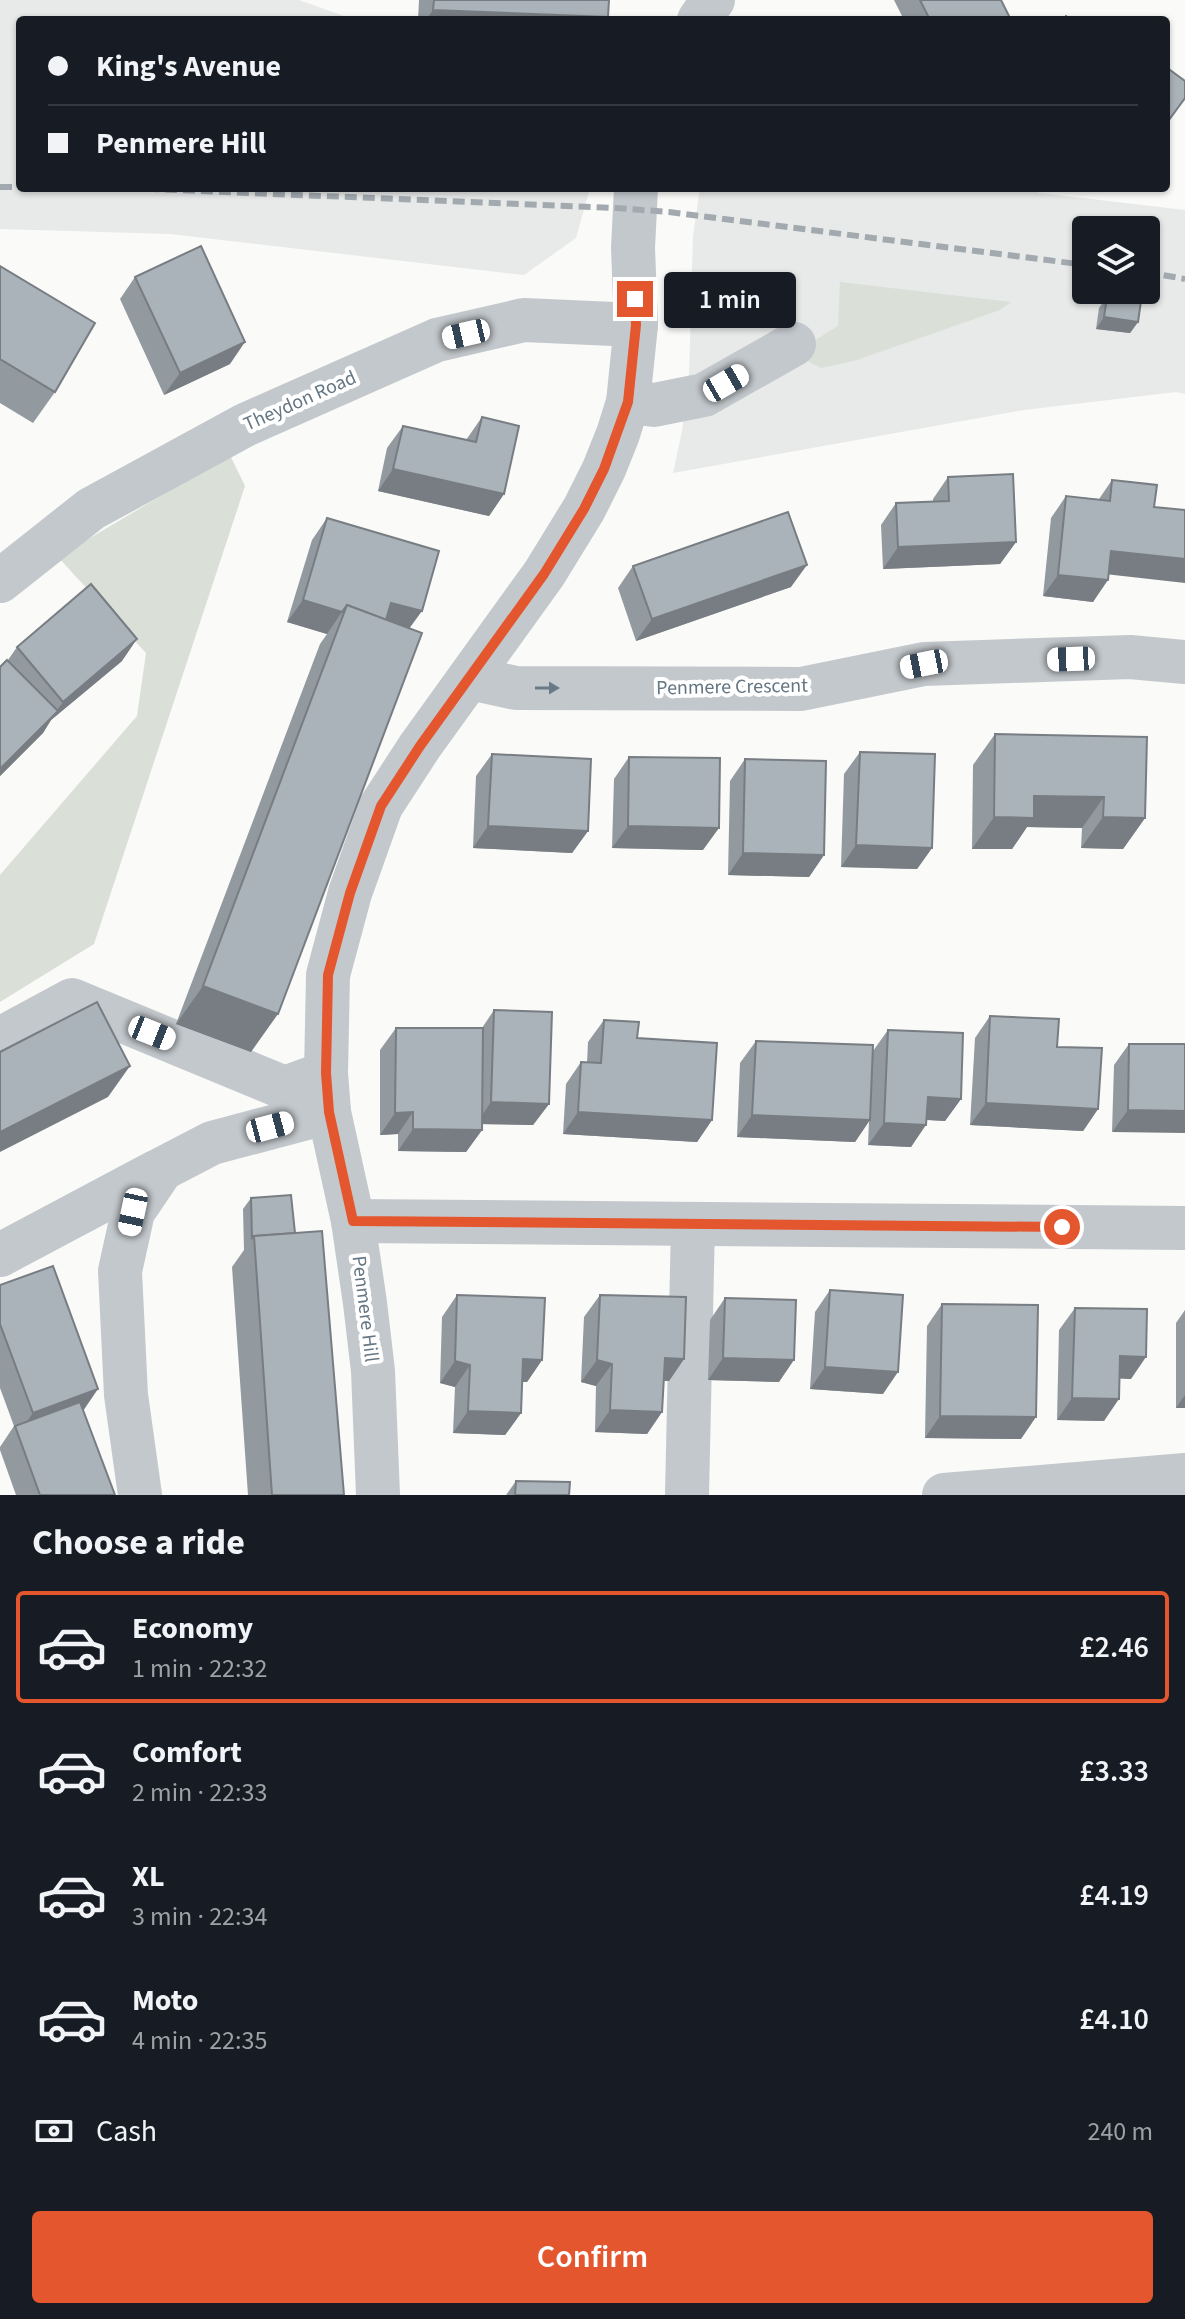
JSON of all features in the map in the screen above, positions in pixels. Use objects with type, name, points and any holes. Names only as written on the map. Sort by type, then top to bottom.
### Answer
[{"type":"street","name":"Penmere Hill","points":[[378,1495],[373,1371],[353,1221],[327,1092],[328,975],[350,893],[381,806],[420,746],[544,574],[584,509],[604,469],[628,402],[636,325],[633,248],[636,192]]},
{"type":"street","name":"Theydon Road","points":[[0,581],[91,509],[245,425],[437,340],[524,320],[636,325]]},
{"type":"street","points":[[628,402],[654,405],[704,395],[794,344]]},
{"type":"street","name":"Penmere Crescent","points":[[470,678],[516,688],[801,689],[924,664],[1130,657],[1185,662]]},
{"type":"street","points":[[0,1039],[72,1000],[285,1088],[327,1092]]},
{"type":"street","points":[[0,1255],[212,1143],[327,1092]]},
{"type":"street","points":[[140,1495],[126,1395],[120,1271],[133,1212],[162,1169]]},
{"type":"street","points":[[353,1221],[1185,1228]]},
{"type":"street","points":[[687,1495],[693,1224]]},
{"type":"street","points":[[944,1495],[1185,1475]]},
{"type":"shaded area","points":[[0,0],[299,0],[344,16],[16,16],[16,192],[589,192],[576,238],[524,275],[170,234],[0,229]]},
{"type":"shaded area","points":[[699,192],[1036,192],[1185,210],[1185,394],[1176,392],[1024,410],[673,473],[689,373],[693,236]]},
{"type":"shaded area","points":[[840,282],[1011,302],[1000,310],[854,361],[821,368],[802,358],[801,349],[838,326]]},
{"type":"shaded area","points":[[230,455],[245,486],[94,944],[0,1002],[0,875],[137,716],[146,653],[58,557]]},
{"type":"building","points":[[434,0],[609,0],[608,16],[433,10]]},
{"type":"building","points":[[920,0],[1001,0],[1009,16],[928,16]]},
{"type":"building","points":[[1170,70],[1185,81],[1185,98],[1170,119]]},
{"type":"building","points":[[201,246],[245,342],[180,373],[135,277]]},
{"type":"building","points":[[0,266],[95,323],[55,392],[0,359]]},
{"type":"building","points":[[1106,304],[1141,304],[1138,322],[1104,317]]},
{"type":"building","points":[[482,417],[519,426],[504,494],[393,469],[403,426],[476,442]]},
{"type":"building","points":[[1013,474],[1016,542],[898,547],[896,503],[949,501],[948,477]]},
{"type":"building","points":[[1112,480],[1157,485],[1154,507],[1185,510],[1185,559],[1111,551],[1108,580],[1058,575],[1066,496],[1110,501]]},
{"type":"building","points":[[788,512],[807,565],[652,619],[633,566]]},
{"type":"building","points":[[327,518],[439,551],[422,611],[391,603],[386,620],[347,605],[342,612],[303,600]]},
{"type":"building","points":[[91,584],[137,639],[63,702],[17,647]]},
{"type":"building","points":[[347,605],[422,633],[278,1014],[203,986]]},
{"type":"building","points":[[7,660],[58,711],[0,769],[0,667]]},
{"type":"building","points":[[995,734],[1147,737],[1145,818],[1103,817],[1104,797],[1034,796],[1034,818],[994,817]]},
{"type":"building","points":[[860,752],[935,754],[932,848],[856,845]]},
{"type":"building","points":[[492,754],[591,759],[588,831],[488,826]]},
{"type":"building","points":[[629,757],[720,758],[719,828],[628,826]]},
{"type":"building","points":[[745,759],[826,761],[824,855],[743,853]]},
{"type":"building","points":[[97,1002],[130,1066],[0,1132],[0,1052]]},
{"type":"building","points":[[494,1010],[552,1012],[549,1104],[491,1102]]},
{"type":"building","points":[[990,1016],[1059,1019],[1057,1047],[1102,1048],[1098,1109],[986,1103]]},
{"type":"building","points":[[604,1020],[639,1022],[637,1038],[717,1043],[712,1120],[578,1112],[581,1062],[601,1063]]},
{"type":"building","points":[[396,1028],[483,1028],[482,1130],[413,1129],[413,1112],[395,1113]]},
{"type":"building","points":[[888,1030],[963,1033],[961,1099],[928,1097],[926,1125],[884,1123]]},
{"type":"building","points":[[756,1041],[873,1045],[870,1120],[752,1115]]},
{"type":"building","points":[[1129,1044],[1185,1044],[1185,1111],[1128,1110]]},
{"type":"building","points":[[291,1195],[295,1233],[252,1238],[251,1198]]},
{"type":"building","points":[[322,1231],[344,1495],[272,1495],[254,1236]]},
{"type":"building","points":[[53,1266],[98,1389],[33,1413],[0,1324],[0,1285]]},
{"type":"building","points":[[830,1290],[903,1295],[898,1372],[825,1367]]},
{"type":"building","points":[[457,1295],[545,1298],[542,1360],[523,1359],[521,1413],[468,1411],[470,1365],[455,1361]]},
{"type":"building","points":[[600,1295],[686,1297],[684,1359],[665,1358],[662,1412],[610,1410],[612,1364],[597,1360]]},
{"type":"building","points":[[725,1298],[796,1300],[794,1360],[723,1358]]},
{"type":"building","points":[[942,1304],[1038,1305],[1036,1417],[940,1416]]},
{"type":"building","points":[[1075,1308],[1147,1309],[1146,1357],[1120,1356],[1119,1399],[1072,1398]]},
{"type":"building","points":[[80,1402],[115,1495],[40,1495],[15,1426]]},
{"type":"building","points":[[516,1481],[570,1482],[569,1495],[515,1495]]},
{"type":"railway","points":[[0,187],[16,187]]},
{"type":"railway","points":[[226,192],[669,212],[1072,263]]},
{"type":"railway","points":[[1160,275],[1185,279]]},
{"type":"route","points":[[635,299],[636,325],[628,402],[604,469],[584,509],[544,574],[420,746],[381,806],[350,893],[328,975],[326,1073],[329,1112],[353,1221],[1062,1227]]}]
